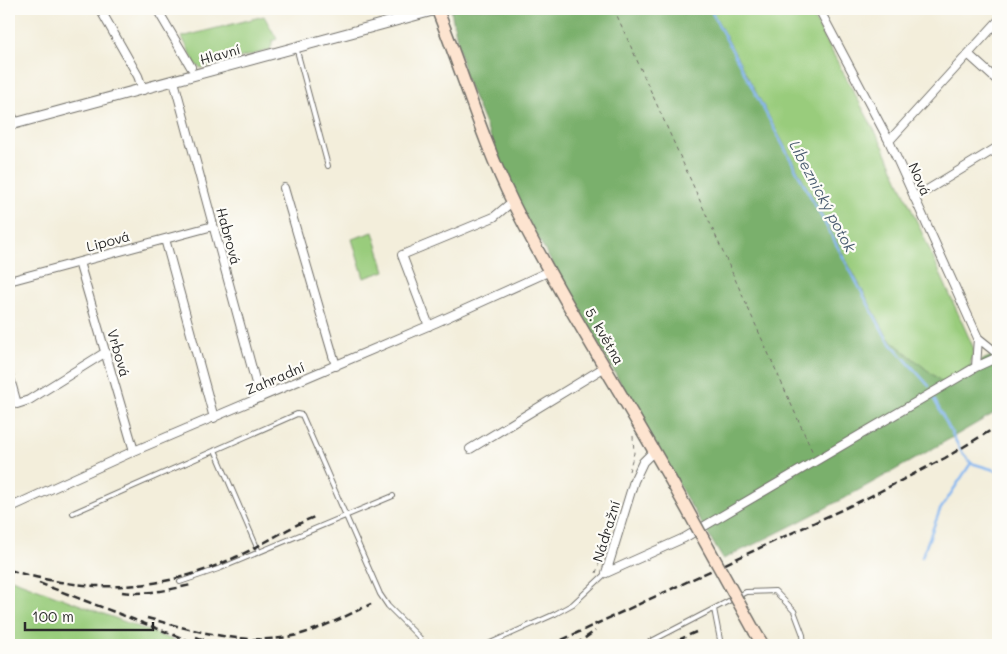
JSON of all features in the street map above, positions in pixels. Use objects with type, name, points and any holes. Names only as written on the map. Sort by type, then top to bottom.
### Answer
[{"type":"main road","name":"5. května","points":[[437,9],[471,104],[513,202],[550,271],[763,645]]},
{"type":"street","points":[[100,9],[138,76],[143,90]]},
{"type":"street","points":[[157,9],[193,71]]},
{"type":"street","name":"Hlavní","points":[[12,124],[174,81],[193,71],[296,47],[437,9]]},
{"type":"street","name":"Nová","points":[[819,9],[889,141],[978,338],[976,367]]},
{"type":"street","points":[[889,141],[998,21]]},
{"type":"street","points":[[968,54],[998,81]]},
{"type":"street","name":"Habrová","points":[[174,81],[260,398]]},
{"type":"street","points":[[9,110],[12,124]]},
{"type":"street","points":[[914,198],[998,147]]},
{"type":"street","points":[[284,188],[336,366]]},
{"type":"street","points":[[429,326],[402,255],[494,216],[513,202]]},
{"type":"street","name":"Lipová","points":[[9,281],[213,226]]},
{"type":"street","points":[[165,239],[214,418]]},
{"type":"street","name":"Vrbová","points":[[80,262],[134,451]]},
{"type":"street","name":"Zahradní","points":[[9,508],[134,451],[429,326],[550,271]]},
{"type":"street","points":[[606,573],[684,538],[976,367],[998,356],[978,338]]},
{"type":"street","points":[[9,375],[17,404],[29,400],[106,352]]},
{"type":"street","points":[[470,449],[605,366]]},
{"type":"street","name":"Nádražní","points":[[606,573],[634,482],[643,462],[654,452]]},
{"type":"lane","points":[[296,47],[328,166]]},
{"type":"lane","points":[[74,513],[297,414],[302,415],[384,600],[419,637],[422,645]]},
{"type":"lane","points":[[215,450],[259,552]]},
{"type":"lane","points":[[180,582],[220,568],[393,496]]},
{"type":"lane","name":"Nádražní","points":[[486,645],[573,604],[606,573]]},
{"type":"lane","points":[[644,645],[746,592],[774,591],[794,610],[803,635],[804,645]]},
{"type":"lane","points":[[714,609],[721,645]]},
{"type":"path","points":[[614,9],[816,460]]},
{"type":"path","points":[[629,471],[634,453],[633,434]]},
{"type":"path","points":[[595,576],[604,551]]},
{"type":"green space","points":[[460,9],[711,9],[888,338],[943,383],[970,366],[998,353],[998,411],[828,507],[723,559],[520,207],[465,77],[451,11]]},
{"type":"green space","points":[[711,9],[809,9],[884,148],[974,349],[970,366],[943,383],[888,338]]},
{"type":"green space","points":[[264,16],[277,39],[272,41],[270,50],[201,68],[196,65],[182,37]]},
{"type":"green space","points":[[373,232],[385,271],[364,278],[352,239]]},
{"type":"green space","points":[[9,578],[186,645],[9,645]]},
{"type":"waterway","name":"Líbeznický potok","points":[[710,9],[887,339],[929,386]]},
{"type":"waterway","name":"Líbeznický potok","points":[[934,399],[961,451],[971,463],[998,471]]},
{"type":"waterway","points":[[922,557],[940,510],[971,463]]},
{"type":"railway","points":[[551,645],[867,498],[945,458],[998,426]]},
{"type":"railway","points":[[9,570],[39,578],[96,586],[152,583],[179,578],[207,569],[236,557],[314,517]]},
{"type":"railway","points":[[39,583],[200,645]]},
{"type":"railway","points":[[122,592],[148,592],[191,585]]},
{"type":"railway","points":[[147,618],[185,628],[243,639],[282,638],[310,631],[371,604]]},
{"type":"railway","points":[[575,645],[595,631]]},
{"type":"railway","points":[[667,645],[696,632]]},
{"type":"railway","points":[[196,637],[219,645]]},
{"type":"railway","points":[[536,645],[544,642]]}]
